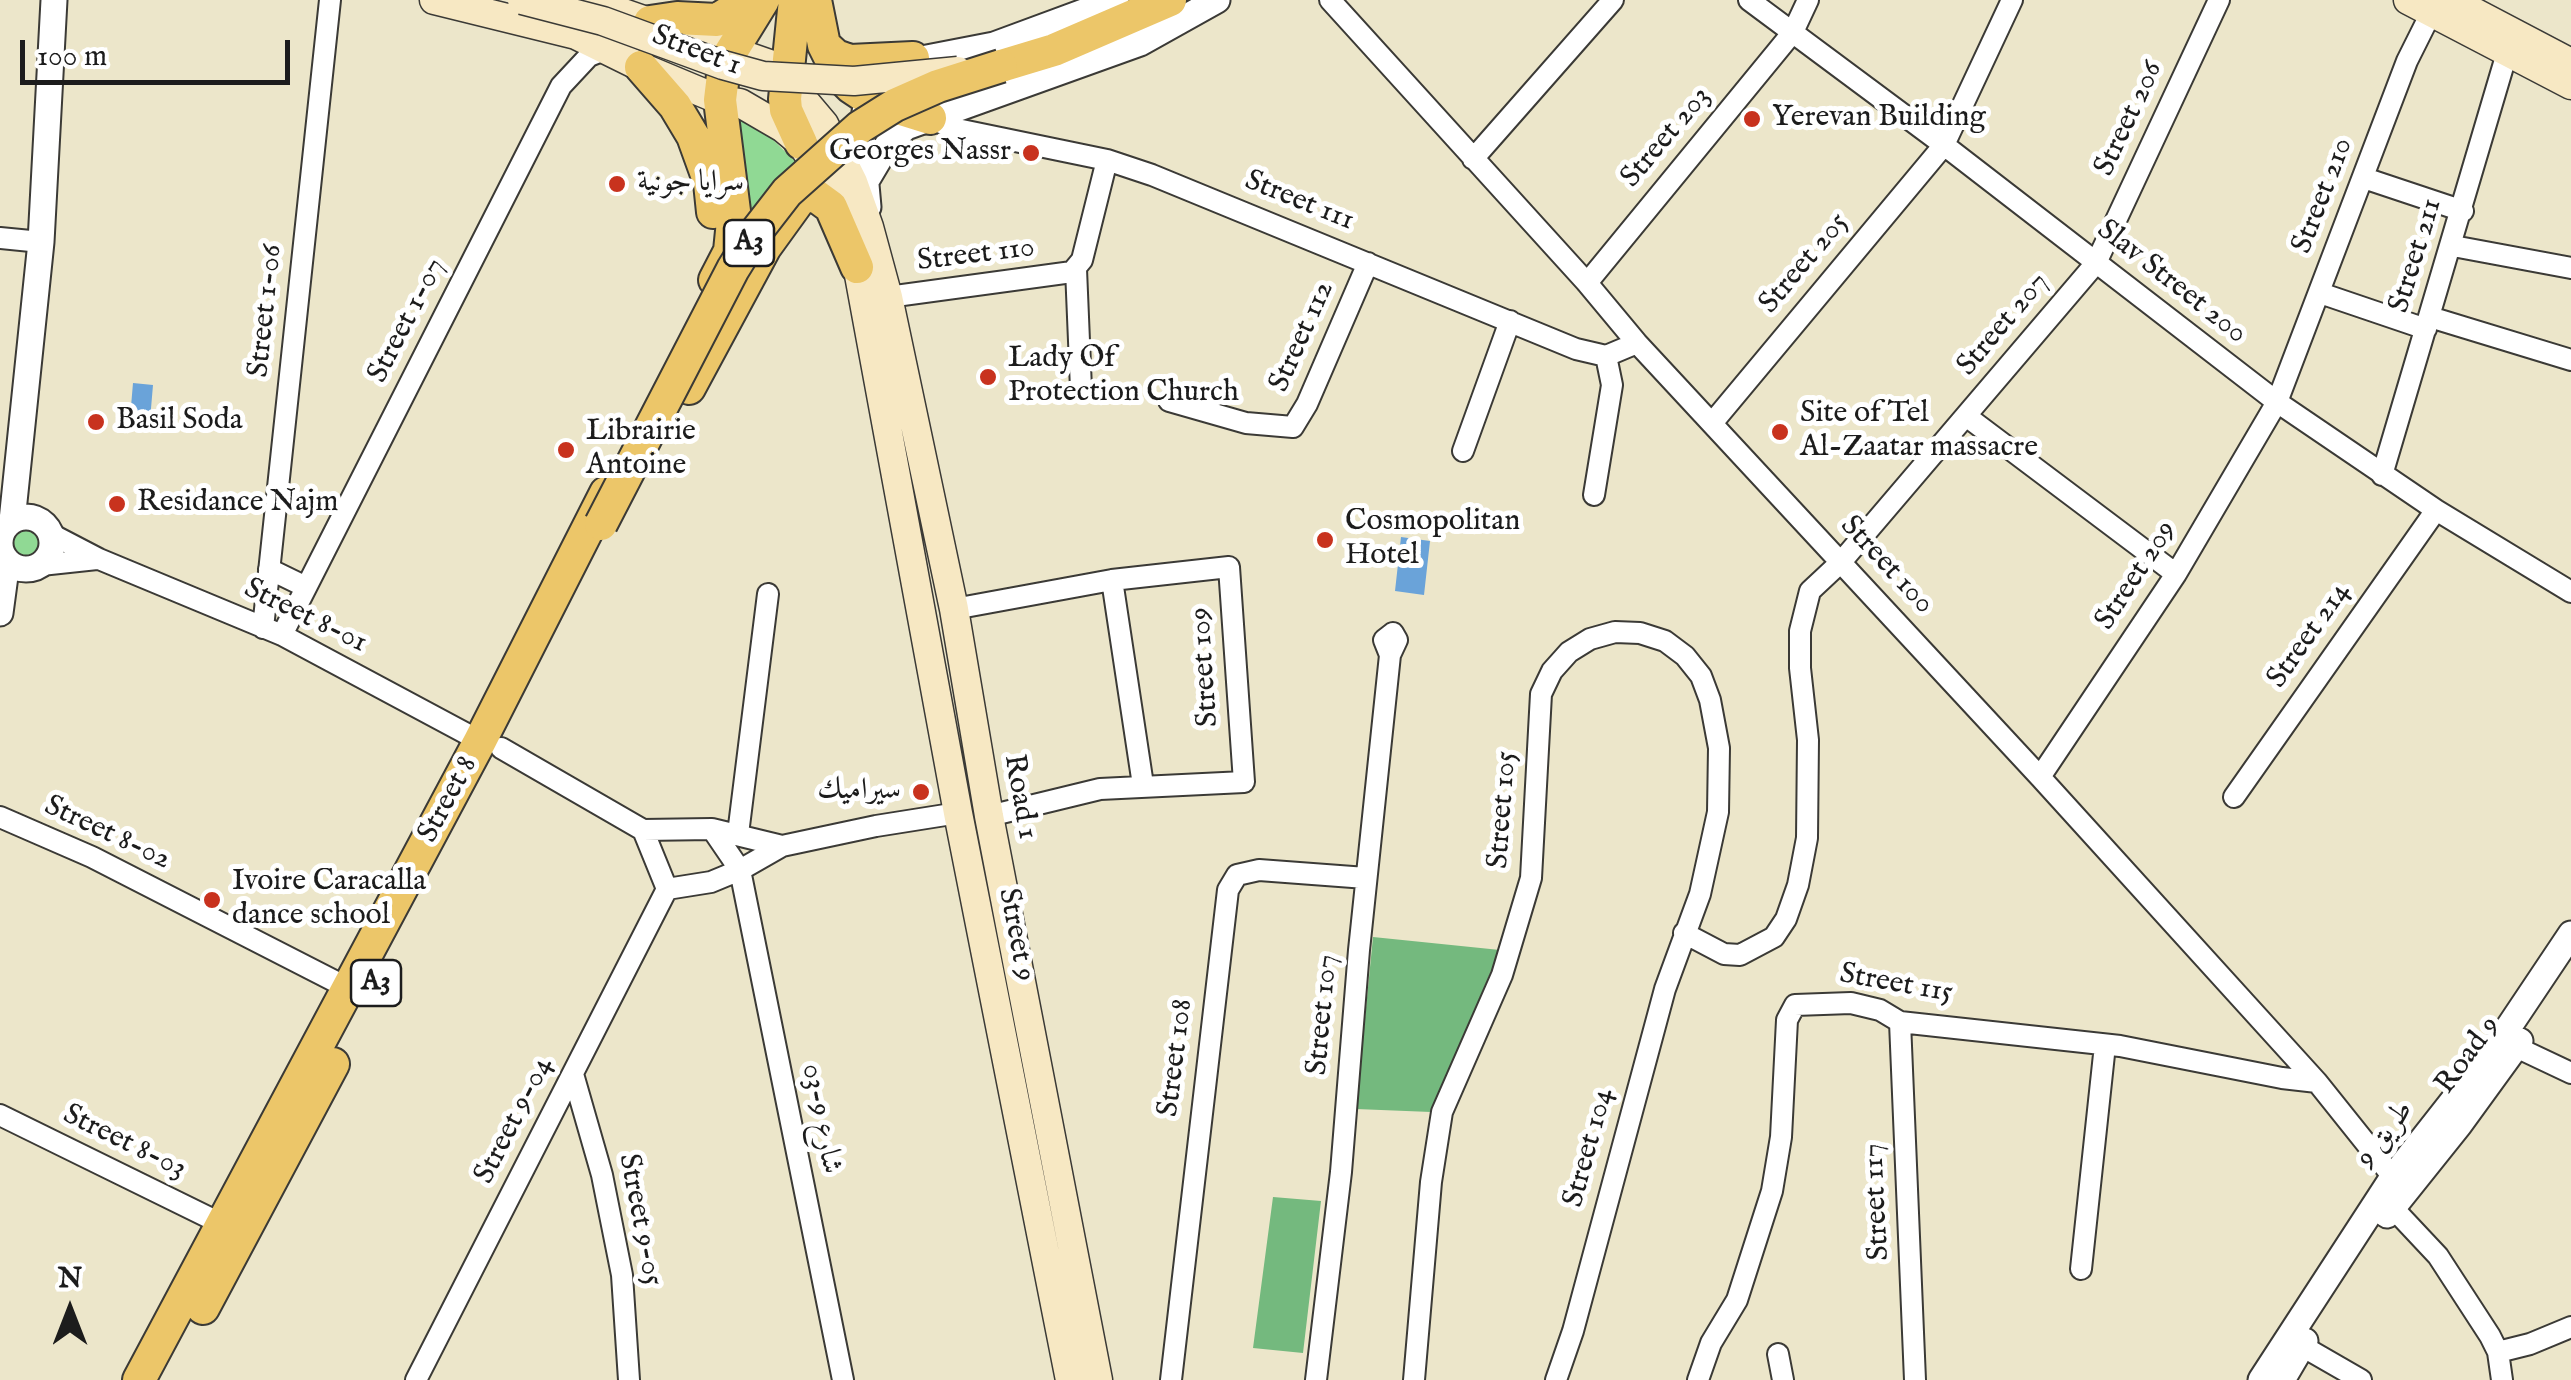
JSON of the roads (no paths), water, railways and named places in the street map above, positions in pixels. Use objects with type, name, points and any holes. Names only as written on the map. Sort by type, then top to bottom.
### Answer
[{"type":"highway","points":[[650,22],[677,18],[717,20],[750,0]]},
{"type":"highway","name":"A3","points":[[720,100],[722,49],[762,0]]},
{"type":"highway","points":[[796,0],[786,110],[800,143]]},
{"type":"highway","points":[[815,0],[824,45],[840,75],[868,99],[930,118]]},
{"type":"highway","name":"A3","points":[[584,583],[601,524],[733,269],[787,192],[844,140],[895,105],[938,86],[1054,50],[1170,0]]},
{"type":"highway","points":[[824,45],[836,56],[850,60],[913,58]]},
{"type":"highway","points":[[641,68],[675,106],[693,136],[710,183],[713,214],[728,254]]},
{"type":"highway","name":"Street 8","points":[[164,1380],[490,745],[728,254],[734,210],[720,100]]},
{"type":"highway","points":[[584,583],[765,247],[799,200],[816,196],[831,207],[857,267]]},
{"type":"highway","points":[[728,254],[743,225],[753,215],[759,216],[765,247]]},
{"type":"highway","name":"Street 8","points":[[139,1380],[348,988],[584,583]]},
{"type":"main road","name":"Street 1","points":[[434,0],[576,35],[641,68],[720,100],[740,103],[800,143]]},
{"type":"main road","points":[[522,0],[604,21],[764,76],[872,80],[1002,66]]},
{"type":"main road","name":"Street 1","points":[[586,0],[764,60],[786,79]]},
{"type":"main road","points":[[2430,4],[2507,53],[2571,86]]},
{"type":"main road","points":[[2430,4],[2571,63]]},
{"type":"main road","points":[[576,35],[705,78],[722,49]]},
{"type":"main road","name":"Road 1","points":[[786,79],[824,124],[841,155],[869,227],[888,298],[954,609],[989,816],[1098,1380]]},
{"type":"main road","name":"Street 9","points":[[800,143],[838,198],[852,237],[958,814],[1070,1380]]},
{"type":"street","points":[[25,565],[0,540],[12,520],[40,242],[54,0]]},
{"type":"street","name":"Street 1-06","points":[[272,631],[269,569],[330,0]]},
{"type":"street","points":[[869,227],[862,140],[868,99],[880,76],[913,58],[994,45],[1116,0]]},
{"type":"street","points":[[866,181],[895,136],[906,127],[1140,42],[1217,0]]},
{"type":"street","name":"Street 100","points":[[1330,0],[1636,343],[1713,422],[2317,1082],[2394,1177]]},
{"type":"street","points":[[1474,159],[1613,0]]},
{"type":"street","name":"Slav Street 200","points":[[1749,0],[2277,402],[2436,510],[2571,592]]},
{"type":"street","name":"Street 203","points":[[1586,283],[1793,32],[1808,0]]},
{"type":"street","name":"Street 205","points":[[1713,422],[1944,145],[2012,0]]},
{"type":"street","name":"Street 206","points":[[2096,264],[2219,0]]},
{"type":"street","name":"Street 210","points":[[2277,402],[2430,4]]},
{"type":"street","name":"Street 1-07","points":[[272,631],[306,587],[561,86],[589,56],[604,50]]},
{"type":"street","name":"Street 211","points":[[2382,475],[2453,246],[2507,53]]},
{"type":"street","name":"Street 111","points":[[930,118],[952,128],[1107,160],[1152,175],[1576,348],[1606,356]]},
{"type":"street","name":"Street 110","points":[[888,298],[1067,274],[1076,269],[1082,260],[1107,160]]},
{"type":"street","points":[[2364,178],[2463,211]]},
{"type":"street","points":[[0,238],[40,242]]},
{"type":"street","points":[[2453,246],[2571,268]]},
{"type":"street","name":"Street 112","points":[[1169,401],[1246,422],[1293,428],[1368,264]]},
{"type":"street","name":"Street 207","points":[[1684,932],[1724,954],[1740,955],[1774,937],[1786,920],[1798,886],[1807,838],[1808,740],[1800,668],[1802,613],[1810,592],[1841,562],[2096,264]]},
{"type":"street","points":[[1076,269],[1081,389]]},
{"type":"street","points":[[2320,293],[2571,360]]},
{"type":"street","points":[[1463,451],[1510,321]]},
{"type":"street","points":[[1594,494],[1612,385],[1606,356],[1636,343]]},
{"type":"street","name":"Street 209","points":[[2040,777],[2176,574],[2277,402]]},
{"type":"street","points":[[1966,416],[2176,574]]},
{"type":"street","points":[[1,610],[25,565],[52,551],[49,530],[18,460]]},
{"type":"street","name":"Street 214","points":[[2234,797],[2436,510]]},
{"type":"street","points":[[12,520],[32,517],[49,530]]},
{"type":"street","name":"Street 8-01","points":[[49,530],[99,558],[272,631],[643,830]]},
{"type":"street","points":[[25,565],[99,558]]},
{"type":"street","name":"Street 109","points":[[954,609],[1112,580],[1229,567],[1244,782],[1100,790],[989,816]]},
{"type":"street","points":[[269,569],[306,587]]},
{"type":"street","points":[[1112,580],[1144,785]]},
{"type":"street","points":[[738,834],[768,594]]},
{"type":"street","name":"Street 105","points":[[1414,1380],[1431,1182],[1442,1112],[1502,975],[1531,878],[1541,694],[1560,661],[1590,638],[1615,632],[1640,633],[1664,641],[1685,656],[1701,676],[1710,700],[1719,748],[1718,812],[1700,894],[1684,932]]},
{"type":"street","name":"Street 107","points":[[1316,1380],[1340,1188],[1366,878],[1390,655]]},
{"type":"street","points":[[782,846],[712,828],[643,830],[667,889],[711,882],[782,846],[958,814]]},
{"type":"street","name":"Street 8-02","points":[[0,817],[92,857],[348,988]]},
{"type":"street","points":[[712,828],[740,870]]},
{"type":"street","name":"شارع 9-03","points":[[740,870],[843,1380]]},
{"type":"street","name":"Street 108","points":[[1171,1380],[1228,890],[1238,875],[1259,870],[1366,878]]},
{"type":"street","name":"Street 9-04","points":[[416,1380],[667,889]]},
{"type":"street","name":"Street 104","points":[[1556,1380],[1684,932]]},
{"type":"street","name":"9 طريق","points":[[2261,1380],[2394,1177],[2496,1046],[2571,934]]},
{"type":"street","name":"Road 9","points":[[2282,1380],[2392,1208],[2459,1125],[2571,965]]},
{"type":"street","name":"Street 115","points":[[1698,1380],[1711,1343],[1737,1300],[1772,1191],[1781,1137],[1785,1036],[1790,1009],[1804,1002],[1851,1004],[1880,1010],[1900,1022],[2105,1045],[2317,1082]]},
{"type":"street","name":"Street 117","points":[[1900,1022],[1915,1380]]},
{"type":"street","points":[[2081,1269],[2105,1045]]},
{"type":"street","points":[[2516,1047],[2571,1073]]},
{"type":"street","name":"Street 9-05","points":[[572,1074],[602,1176],[622,1275],[629,1380]]},
{"type":"street","name":"Street 8-03","points":[[0,1116],[222,1224]]},
{"type":"street","points":[[2392,1208],[2438,1256],[2498,1352],[2502,1380]]},
{"type":"street","points":[[2498,1352],[2571,1327]]},
{"type":"street","points":[[2302,1346],[2361,1380]]},
{"type":"street","points":[[1778,1354],[1783,1380]]},
{"type":"water","points":[[133,383],[153,385],[149,432],[129,430]]},
{"type":"water","points":[[1401,537],[1430,541],[1424,595],[1395,591]]},
{"type":"place","name":"Yerevan Building","points":[[1752,119]]},
{"type":"place","name":"Georges Nassr","points":[[1031,153]]},
{"type":"place","name":"سرايا جونية","points":[[617,184]]},
{"type":"place","name":"Lady Of Protection Church","points":[[988,377]]},
{"type":"place","name":"Basil Soda","points":[[96,422]]},
{"type":"place","name":"Site of Tel Al-Zaatar massacre","points":[[1780,432]]},
{"type":"place","name":"Librairie Antoine","points":[[566,450]]},
{"type":"place","name":"Residance Najm","points":[[117,504]]},
{"type":"place","name":"Cosmopolitan Hotel","points":[[1325,540]]},
{"type":"place","name":"سيراميك","points":[[921,792]]},
{"type":"place","name":"Ivoire Caracalla dance school","points":[[212,900]]}]
